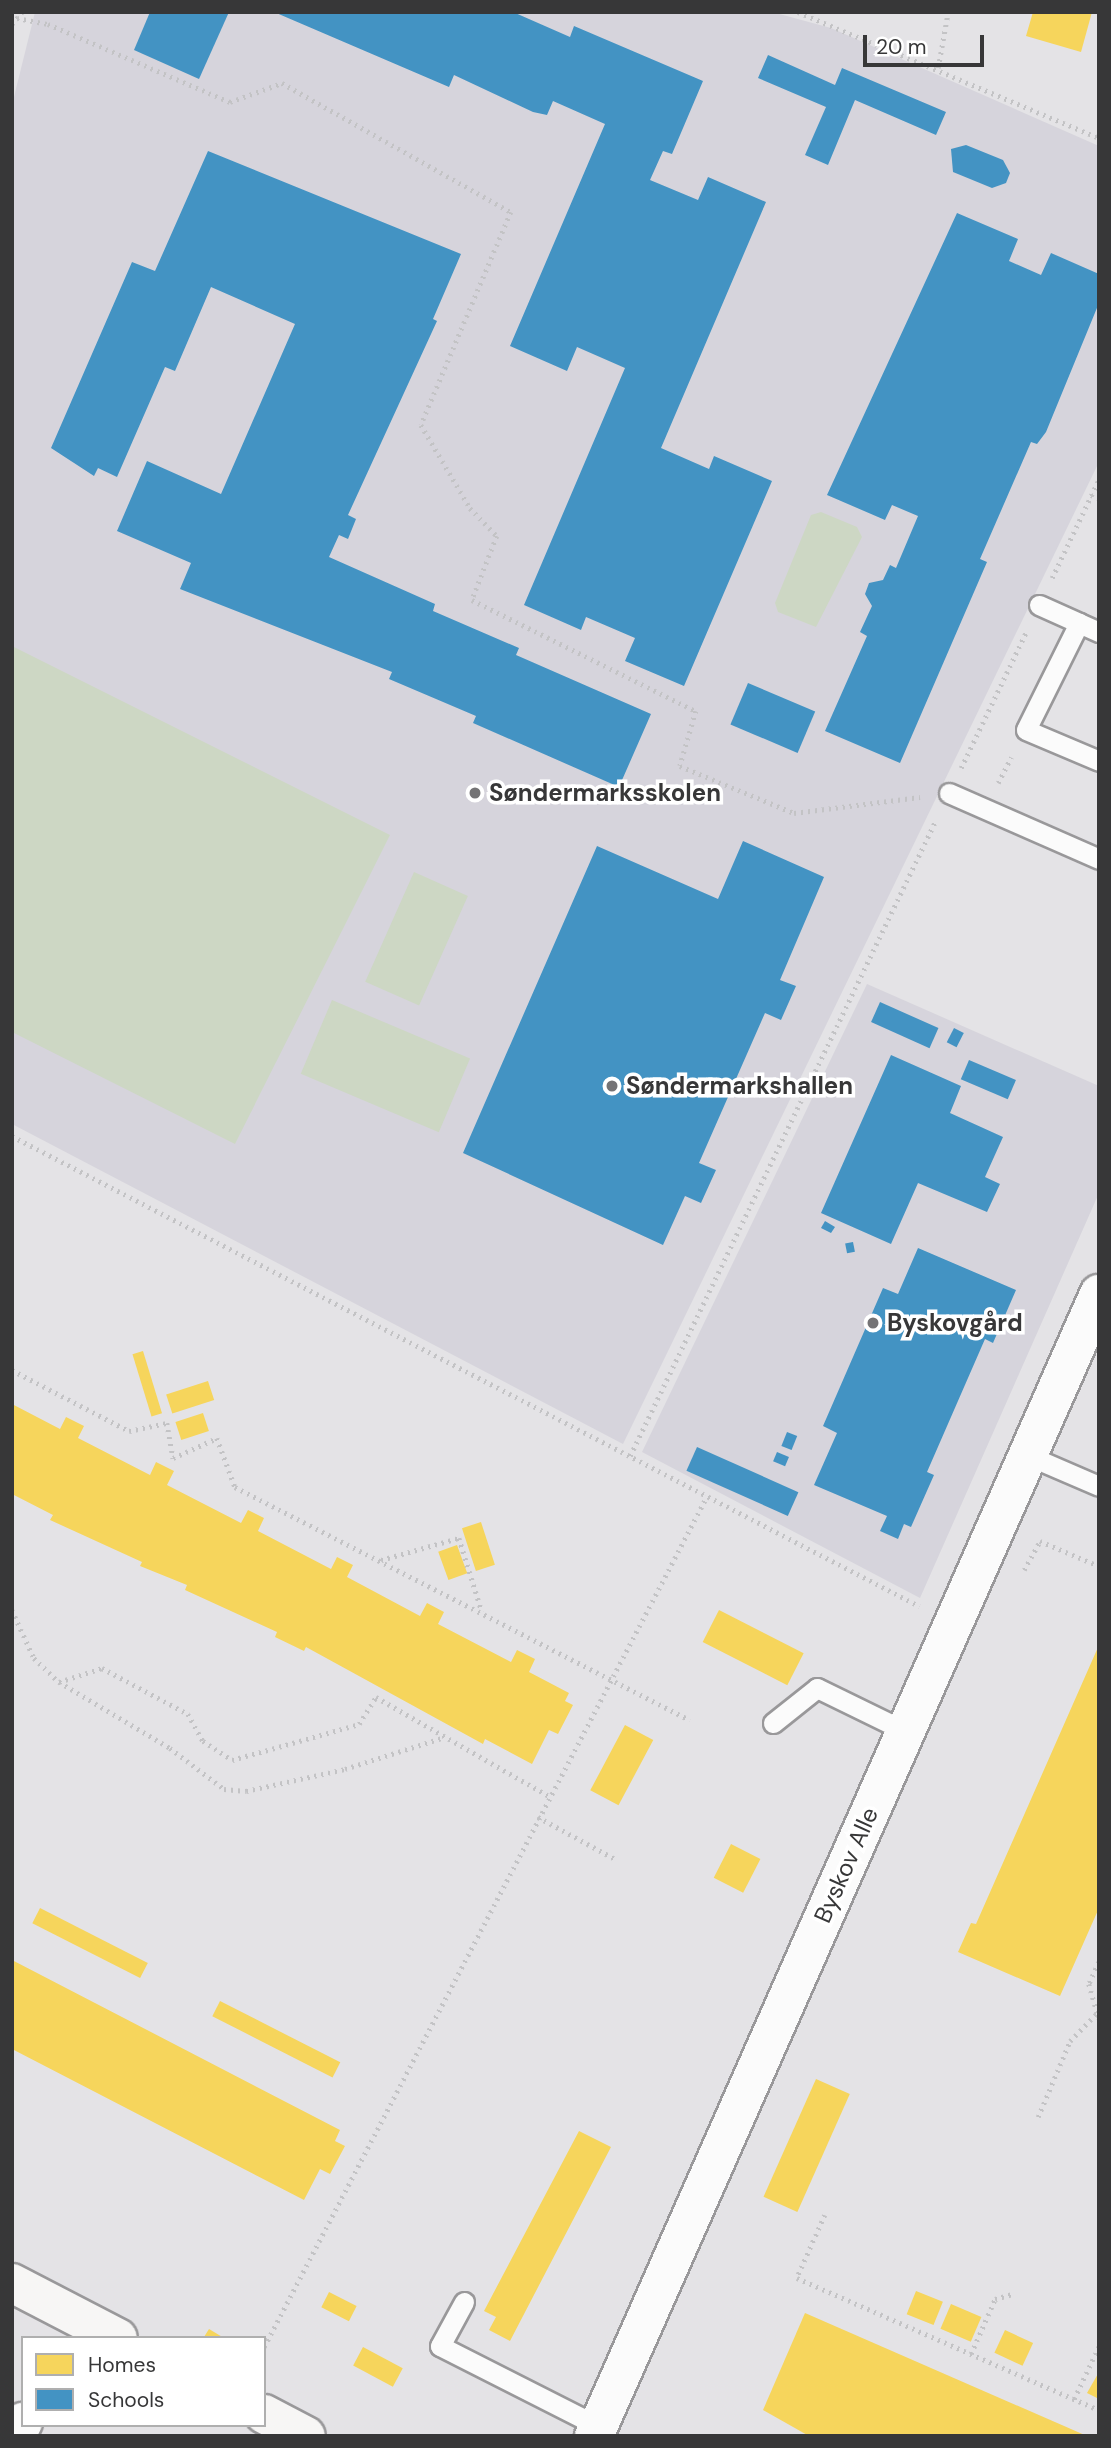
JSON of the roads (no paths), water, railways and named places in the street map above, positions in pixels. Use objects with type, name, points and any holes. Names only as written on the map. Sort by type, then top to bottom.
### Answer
[{"type":"main road","points":[[12,2283],[70,2327],[109,2336]]},
{"type":"main road","points":[[266,2415],[306,2436]]},
{"type":"street","name":"Byskov Alle","points":[[596,2431],[1099,1294]]},
{"type":"lane","points":[[1039,605],[1099,632]]},
{"type":"lane","points":[[1079,623],[1026,730],[1099,761]]},
{"type":"lane","points":[[948,793],[1099,859]]},
{"type":"lane","points":[[1027,1455],[1099,1486]]},
{"type":"lane","points":[[773,1723],[817,1688],[905,1731]]},
{"type":"lane","points":[[464,2302],[440,2346],[596,2431]]},
{"type":"place","name":"Søndermarksskolen","points":[[475,793]]},
{"type":"place","name":"Søndermarkshallen","points":[[612,1086]]},
{"type":"place","name":"Byskovgård","points":[[873,1323]]}]
